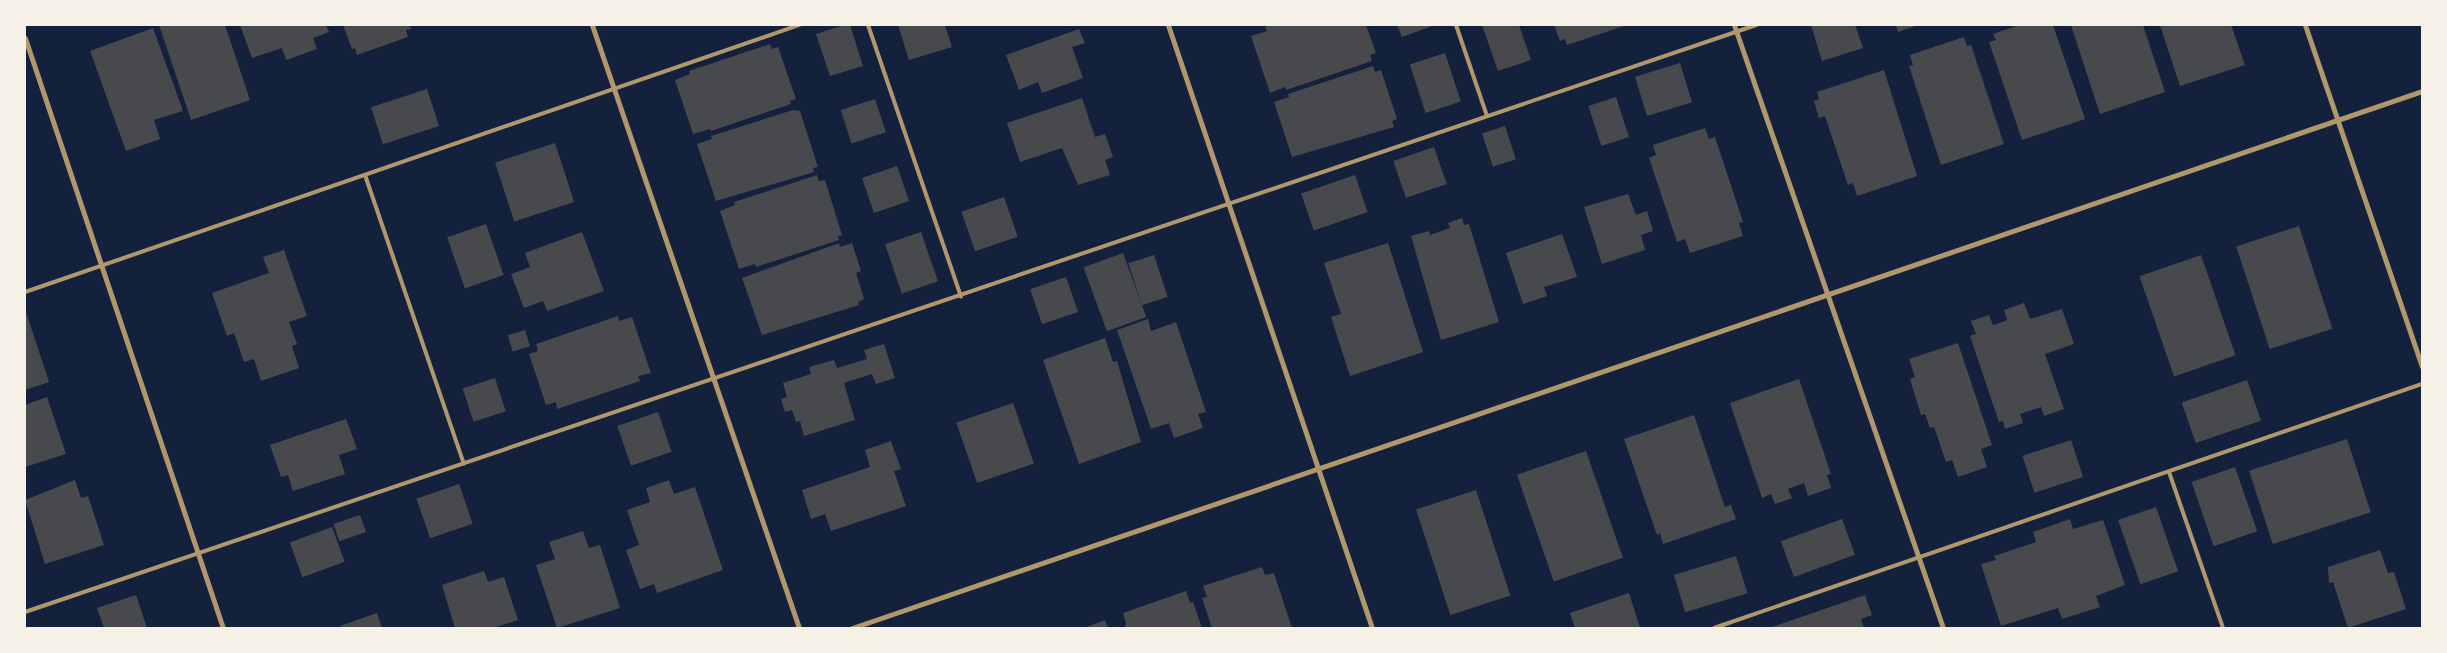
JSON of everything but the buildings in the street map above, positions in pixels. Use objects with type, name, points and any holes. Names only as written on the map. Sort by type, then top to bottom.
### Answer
[{"type":"street","points":[[592,25],[799,628]]},
{"type":"street","points":[[1168,25],[1372,628]]},
{"type":"street","points":[[1734,25],[1943,628]]},
{"type":"street","points":[[2305,25],[2422,366]]},
{"type":"street","points":[[25,38],[222,628]]},
{"type":"street","points":[[852,628],[2422,91]]},
{"type":"lane","points":[[25,292],[799,25]]},
{"type":"lane","points":[[868,25],[961,296]]},
{"type":"lane","points":[[1456,25],[1487,116]]},
{"type":"lane","points":[[25,612],[1756,25]]},
{"type":"lane","points":[[365,175],[464,464]]},
{"type":"lane","points":[[1714,628],[2422,384]]},
{"type":"lane","points":[[2169,472],[2223,628]]}]
